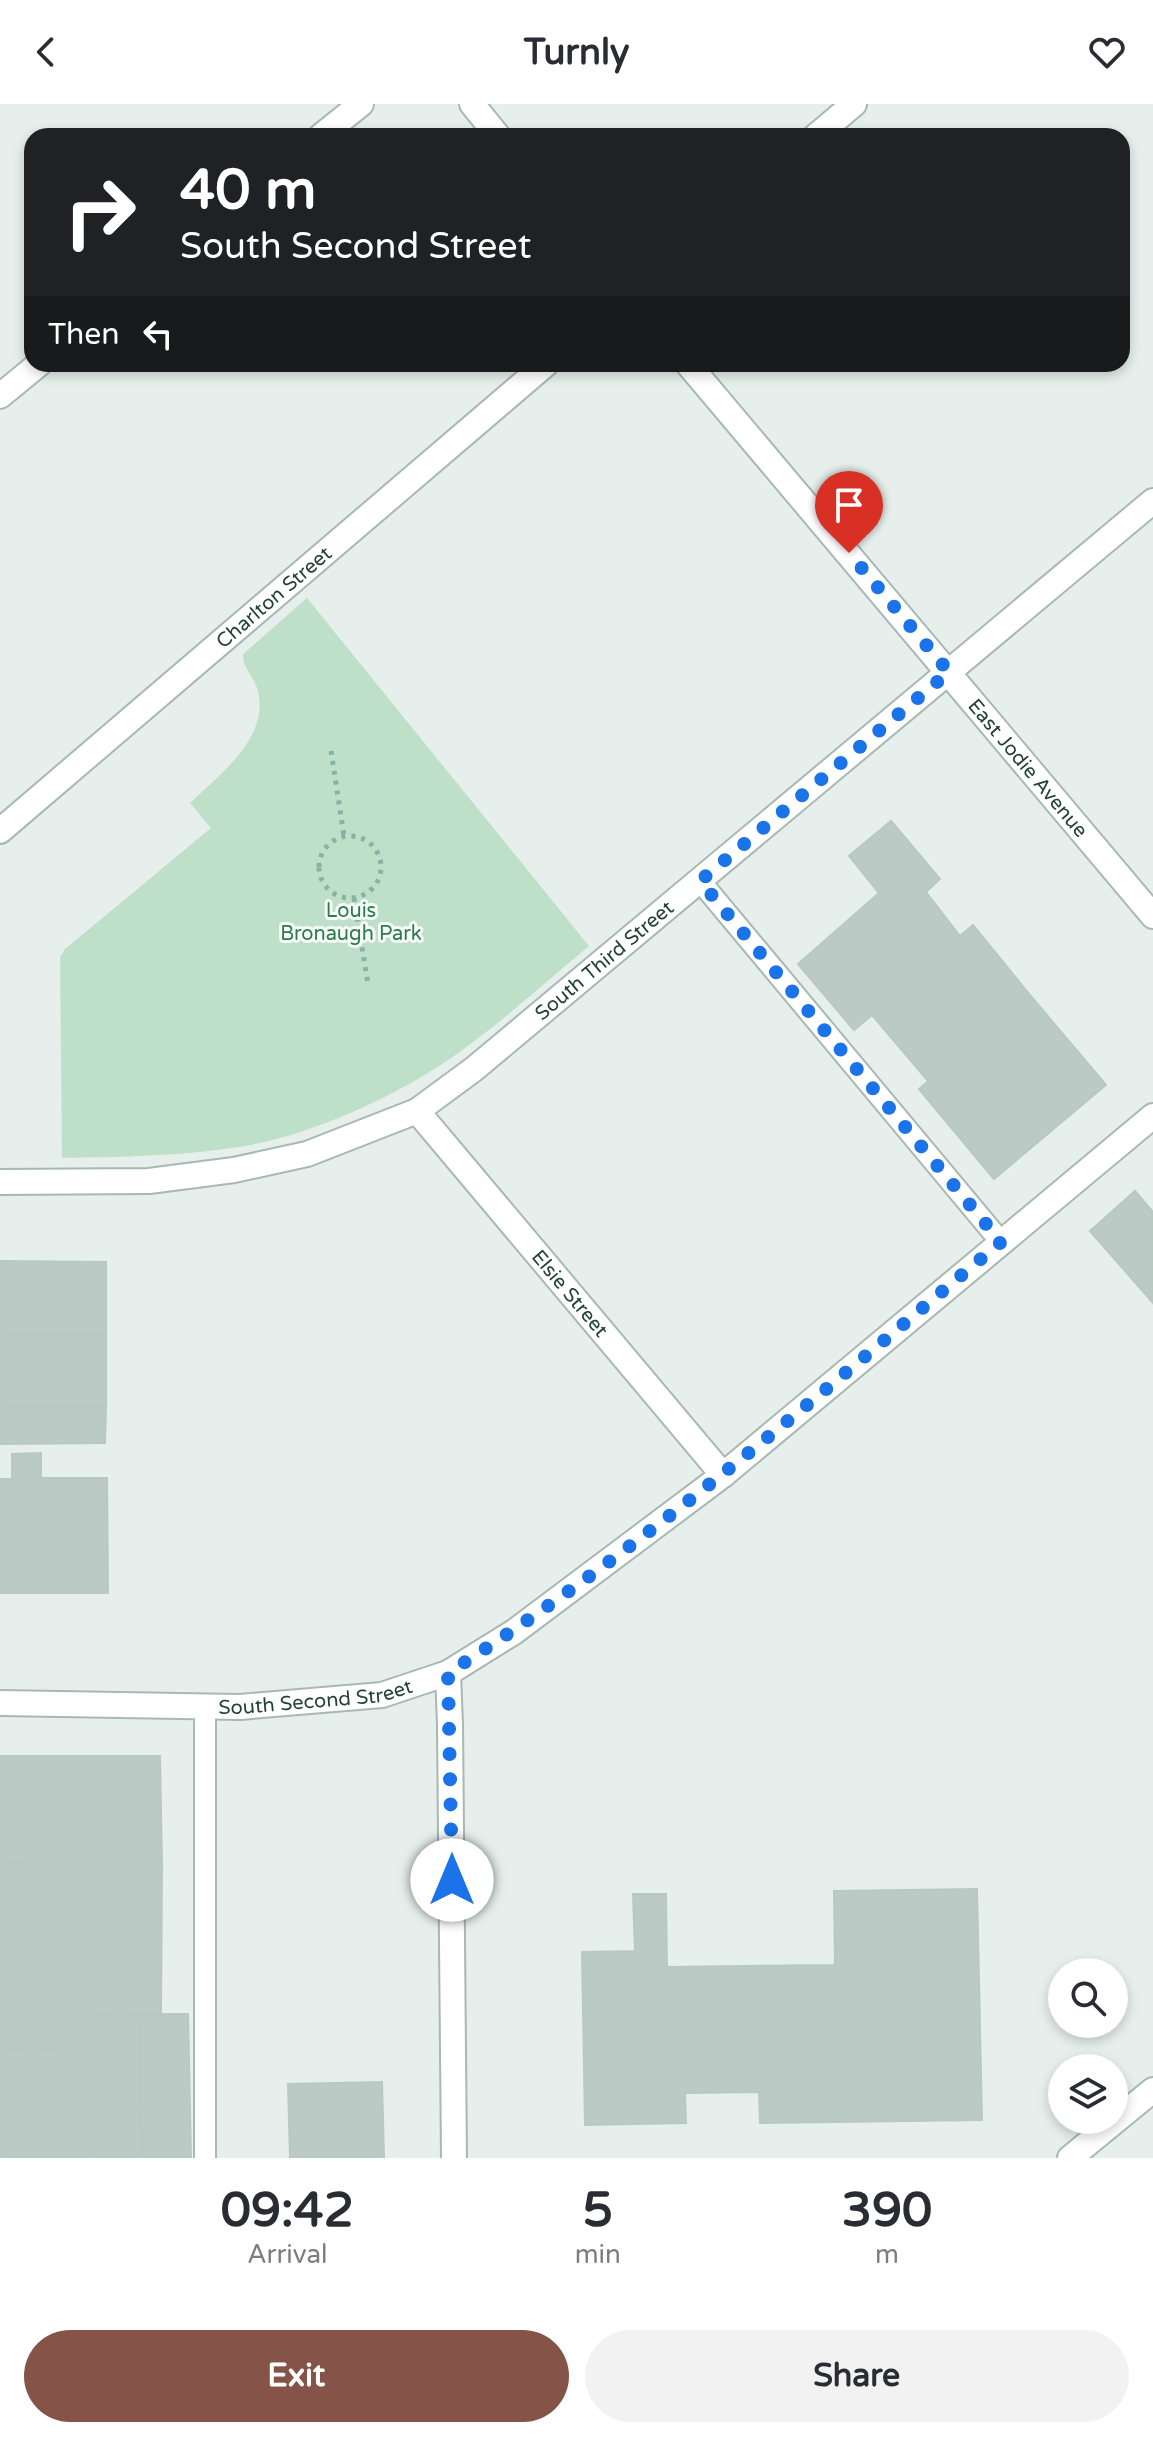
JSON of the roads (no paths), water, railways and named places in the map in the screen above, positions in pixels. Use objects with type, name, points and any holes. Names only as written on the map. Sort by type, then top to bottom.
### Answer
[{"type":"street","points":[[331,128],[361,104]]},
{"type":"street","points":[[472,104],[492,128]]},
{"type":"street","points":[[826,128],[854,104]]},
{"type":"street","points":[[0,396],[29,372]]},
{"type":"street","name":"Charlton Street","points":[[0,831],[537,372]]},
{"type":"street","name":"East Jodie Avenue","points":[[695,372],[1153,916]]},
{"type":"street","name":"South Third Street","points":[[0,1182],[149,1181],[234,1170],[307,1154],[417,1111],[474,1069],[1153,501]]},
{"type":"street","name":"Elsie Street","points":[[417,1111],[723,1475]]},
{"type":"street","name":"South Second Street","points":[[0,1703],[240,1707],[382,1695],[448,1673],[514,1632],[723,1475],[1001,1242],[1149,1127]]},
{"type":"street","points":[[448,1673],[454,2158]]},
{"type":"street","points":[[1070,2158],[1153,2090]]},
{"type":"lane","points":[[700,881],[1001,1242]]},
{"type":"lane","points":[[205,1706],[205,2158]]},
{"type":"park label","name":"Louis Bronaugh Park","points":[[351,922]]}]
